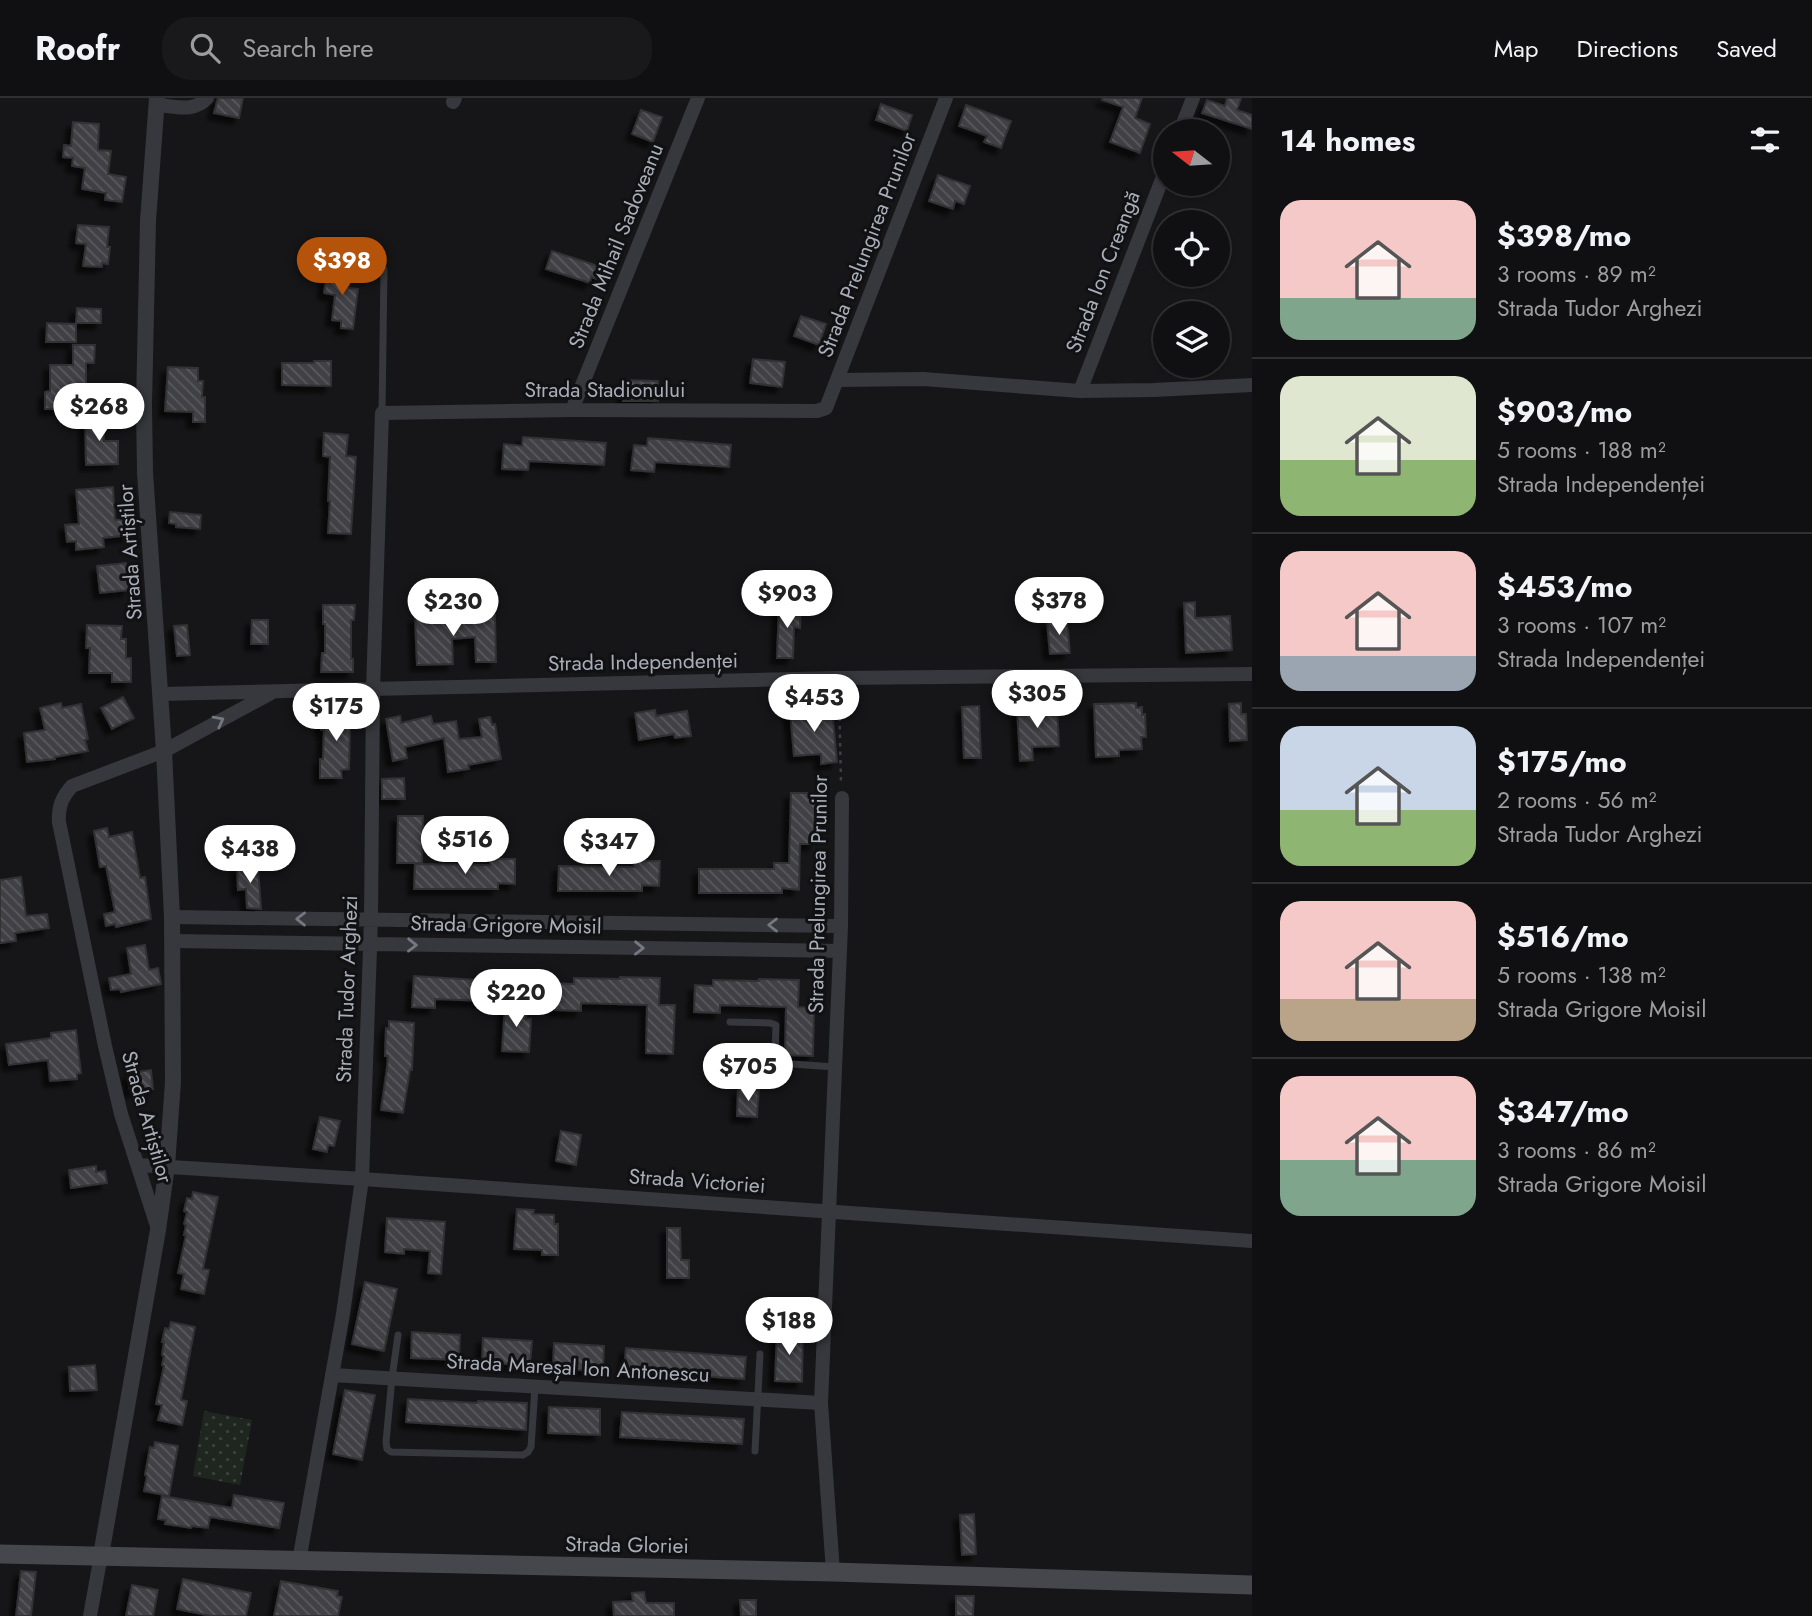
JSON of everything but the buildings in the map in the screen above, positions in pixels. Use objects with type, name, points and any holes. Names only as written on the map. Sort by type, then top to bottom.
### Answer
[{"type":"main road","name":"Strada Gloriei","points":[[0,1554],[833,1572],[1252,1586]]},
{"type":"street","points":[[157,102],[193,108],[201,105],[206,98]]},
{"type":"street","name":"Strada Mihail Sadoveanu","points":[[572,410],[698,98]]},
{"type":"street","name":"Strada Prelungirea Prunilor","points":[[826,408],[946,98]]},
{"type":"street","points":[[1185,119],[1193,98]]},
{"type":"street","name":"Strada Artiștilor","points":[[90,1616],[158,1230],[167,1166],[173,1082],[172,917],[161,694],[145,472],[148,221],[157,102]]},
{"type":"street","name":"Strada Ion Creangă","points":[[1080,391],[1156,196]]},
{"type":"street","points":[[838,380],[923,379],[1080,391],[1252,385]]},
{"type":"street","name":"Strada Stadionului","points":[[382,413],[572,410],[817,411],[826,408]]},
{"type":"street","name":"Strada Tudor Arghezi","points":[[299,1561],[332,1375],[362,1179],[371,945],[373,690],[382,413]]},
{"type":"street","name":"Strada Independenței","points":[[161,694],[838,678],[1252,674]]},
{"type":"street","points":[[164,751],[274,692]]},
{"type":"street","name":"Strada Artiștilor","points":[[158,1230],[121,1114],[58,811],[65,793],[72,786],[164,751]]},
{"type":"street","name":"Strada Prelungirea Prunilor","points":[[833,1572],[821,1403],[841,926],[842,798]]},
{"type":"street","name":"Strada Grigore Moisil","points":[[172,917],[841,926]]},
{"type":"street","name":"Strada Grigore Moisil","points":[[172,941],[840,951]]},
{"type":"street","name":"Strada Victoriei","points":[[138,1165],[1252,1241]]},
{"type":"street","name":"Strada Mareșal Ion Antonescu","points":[[332,1375],[821,1403]]},
{"type":"lane","points":[[382,413],[384,269]]},
{"type":"lane","points":[[730,1022],[776,1025],[775,1054],[778,1063],[835,1067]]},
{"type":"lane","points":[[398,1335],[386,1442],[387,1449],[391,1452],[523,1455],[531,1447],[535,1387]]},
{"type":"lane","points":[[755,1451],[760,1354]]},
{"type":"path","name":"Strada Prelungirea Prunilor","points":[[838,678],[842,798]]},
{"type":"shaded area","points":[[204,1411],[252,1420],[240,1485],[193,1476]]}]
